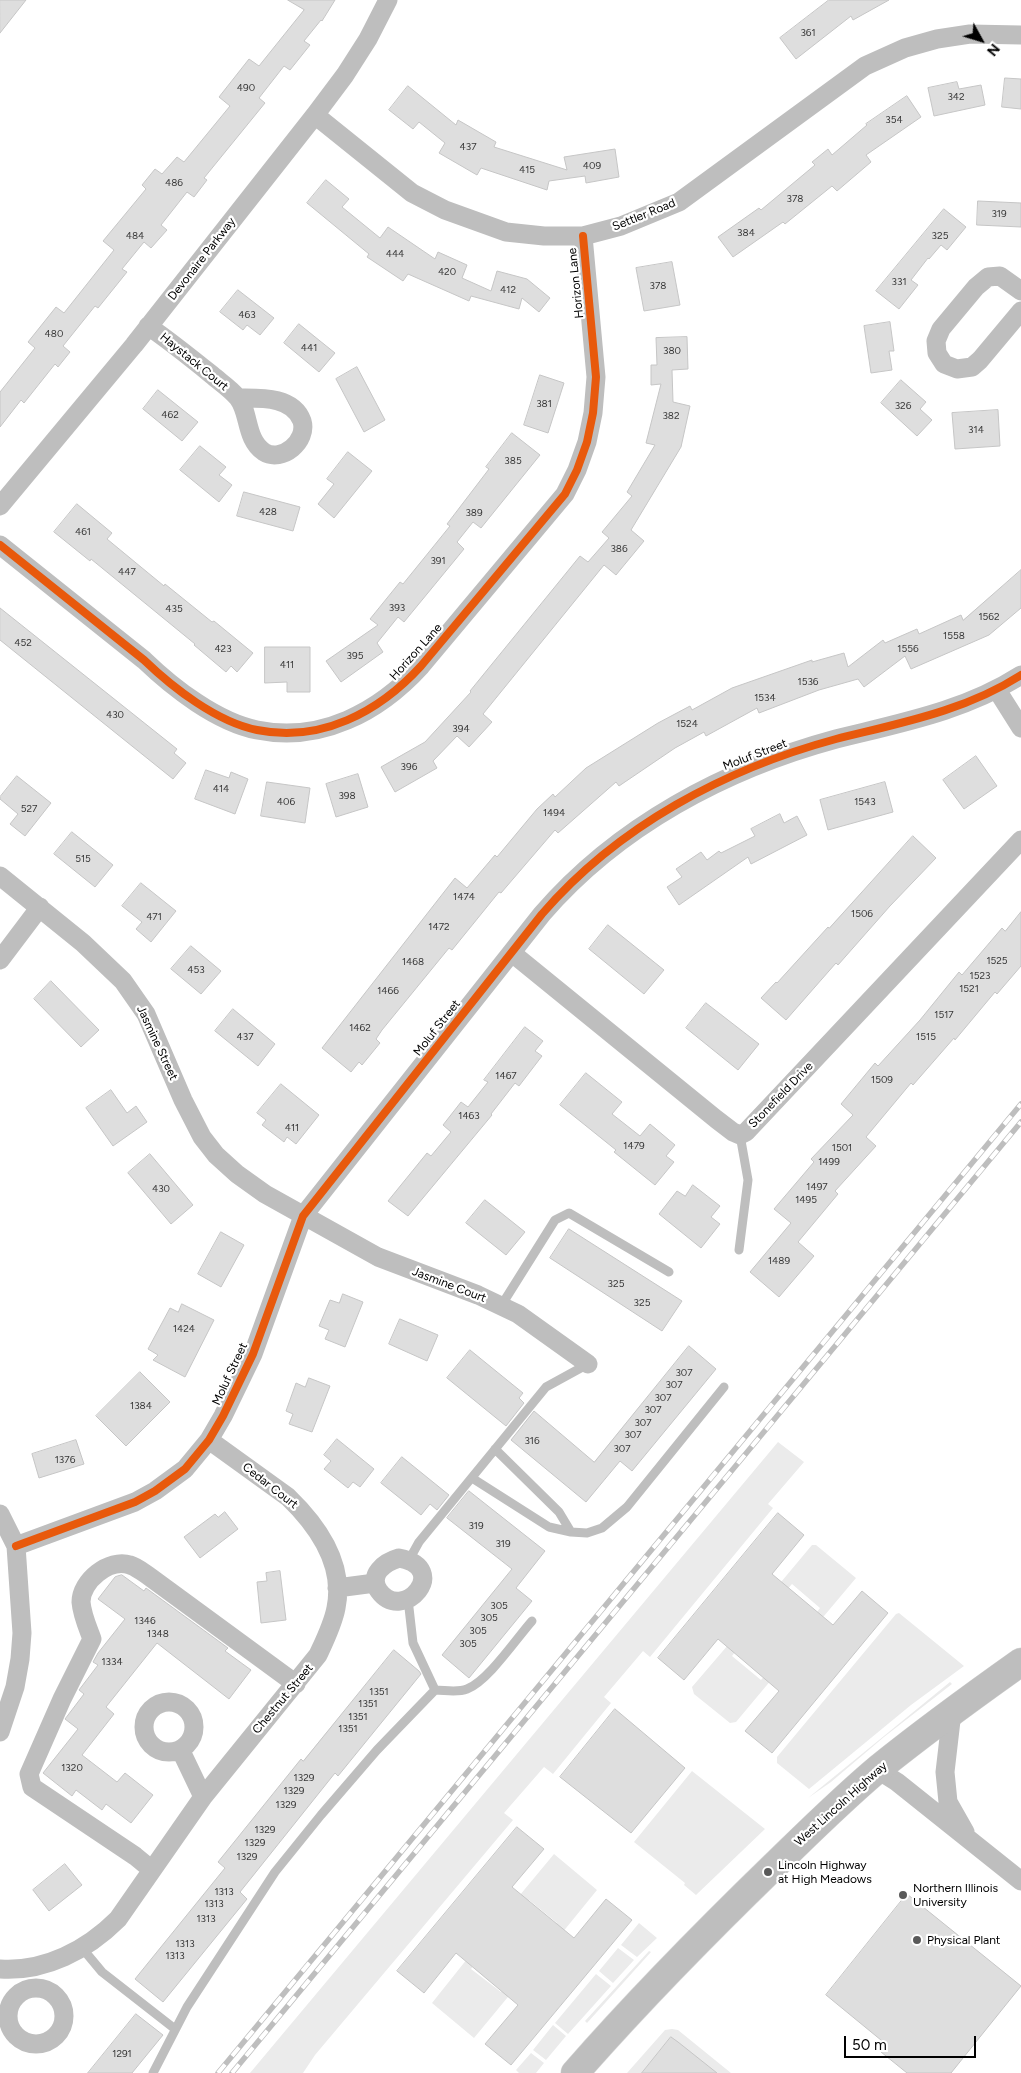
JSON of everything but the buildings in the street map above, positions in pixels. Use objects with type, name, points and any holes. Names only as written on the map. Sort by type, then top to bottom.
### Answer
[{"type":"main road","name":"West Lincoln Highway","points":[[575,2073],[621,2020],[701,1936],[878,1770],[952,1712],[1021,1662]]},
{"type":"street","name":"Devonaire Parkway","points":[[0,506],[148,326],[315,115],[345,75],[368,39],[388,0]]},
{"type":"street","name":"Settler Road","points":[[315,115],[412,193],[445,210],[506,232],[544,236],[583,236],[621,226],[679,202],[865,66],[905,48],[937,40],[970,34],[1021,35]]},
{"type":"street","name":"Horizon Lane","points":[[0,545],[144,660],[164,680],[192,700],[223,718],[255,730],[300,732],[330,726],[358,716],[382,702],[403,685],[421,666],[565,494],[577,470],[587,442],[593,413],[596,377],[583,236]]},
{"type":"street","points":[[1021,292],[1000,276],[988,276],[976,287],[941,329],[936,341],[937,352],[944,364],[957,369],[972,367],[980,360],[1021,310]]},
{"type":"street","name":"Haystack Court","points":[[148,326],[239,398]]},
{"type":"street","name":"Moluf Street","points":[[16,1546],[135,1502],[156,1490],[185,1469],[209,1440],[223,1416],[253,1354],[303,1216],[560,893],[576,877],[625,836],[719,781],[773,759],[835,740],[951,709],[997,690],[1021,675]]},
{"type":"street","points":[[997,690],[1021,728]]},
{"type":"street","name":"Stonefield Drive","points":[[512,953],[716,1120],[740,1135],[746,1132],[1021,840]]},
{"type":"street","name":"Jasmine Street","points":[[0,876],[83,943],[123,981],[146,1014],[183,1100],[202,1137],[216,1155],[236,1174],[265,1194],[303,1216]]},
{"type":"street","points":[[0,960],[40,907]]},
{"type":"street","name":"Jasmine Court","points":[[303,1216],[378,1257],[478,1295],[518,1314],[588,1364]]},
{"type":"street","name":"Cedar Court","points":[[209,1440],[288,1497],[298,1507],[319,1532],[328,1549],[334,1564],[337,1588]]},
{"type":"street","points":[[0,1514],[16,1546],[22,1633],[15,1687],[0,1732]]},
{"type":"street","points":[[399,1558],[409,1560],[418,1566],[422,1573],[421,1586],[416,1594],[408,1600],[398,1601],[387,1598],[379,1592],[375,1583],[376,1575],[381,1567],[389,1561],[399,1558]]},
{"type":"street","points":[[152,1870],[135,1856],[32,1787],[29,1774],[62,1699],[92,1639],[84,1620],[81,1603],[83,1592],[90,1581],[100,1571],[112,1565],[130,1564],[296,1684]]},
{"type":"street","points":[[337,1588],[375,1583]]},
{"type":"street","name":"Chestnut Street","points":[[0,1969],[44,1965],[82,1948],[105,1932],[118,1919],[204,1797],[318,1655],[327,1638],[336,1608],[337,1588]]},
{"type":"street","points":[[952,1712],[945,1772],[948,1802],[969,1839]]},
{"type":"street","points":[[181,1751],[204,1797]]},
{"type":"street","points":[[878,1770],[897,1782],[1021,1881]]},
{"type":"street","points":[[31,1967],[32,1987]]},
{"type":"street","points":[[32,1987],[44,1988],[54,1993],[62,2003],[64,2014],[63,2024],[58,2034],[41,2044],[32,2044],[22,2040],[4,2017],[12,2001],[19,1993],[32,1987]]},
{"type":"lane","points":[[739,1250],[748,1180],[740,1135]]},
{"type":"lane","points":[[501,1306],[555,1220],[569,1213],[669,1272]]},
{"type":"lane","points":[[409,1560],[419,1542],[546,1387],[588,1364]]},
{"type":"lane","points":[[472,1478],[549,1527],[587,1533],[602,1528],[628,1507],[724,1387]]},
{"type":"lane","points":[[495,1449],[559,1512],[572,1532]]},
{"type":"lane","points":[[408,1600],[413,1643],[435,1690]]},
{"type":"lane","points":[[153,2073],[187,2007],[275,1872],[321,1815],[377,1750],[435,1690],[466,1690],[477,1683],[487,1674],[532,1621]]},
{"type":"lane","points":[[82,1948],[102,1972],[175,2029]]},
{"type":"shaded area","points":[[778,1442],[804,1462],[768,1504],[773,1508],[650,1657],[643,1651],[604,1697],[611,1703],[553,1774],[544,1767],[504,1813],[513,1820],[315,2055],[303,2073],[250,2073]]},
{"type":"shaded area","points":[[812,1545],[816,1545],[856,1578],[808,1635],[803,1631],[820,1608],[792,1584],[773,1606],[766,1600]]},
{"type":"shaded area","points":[[899,1613],[964,1666],[911,1705],[809,1789],[777,1763],[777,1757],[896,1614]]},
{"type":"shaded area","points":[[740,1631],[747,1637],[732,1656],[761,1680],[776,1662],[782,1667],[736,1722],[730,1723],[694,1694],[692,1687]]},
{"type":"shaded area","points":[[950,1682],[952,1684],[884,1737],[831,1782],[808,1798]]},
{"type":"shaded area","points":[[692,1771],[765,1829],[696,1895],[684,1885],[685,1883],[634,1842]]},
{"type":"shaded area","points":[[554,1854],[597,1890],[549,1949],[541,1942],[557,1923],[529,1900],[513,1919],[505,1913]]},
{"type":"shaded area","points":[[639,1923],[657,1938],[637,1957],[621,1945]]},
{"type":"shaded area","points":[[479,1944],[485,1950],[471,1969],[501,1992],[516,1975],[522,1980],[474,2038],[432,2003]]},
{"type":"shaded area","points":[[618,1948],[634,1960],[613,1983],[599,1971]]},
{"type":"shaded area","points":[[649,1951],[651,1952],[587,2023],[585,2021]]},
{"type":"shaded area","points":[[596,1974],[611,1986],[568,2034],[555,2023]]},
{"type":"shaded area","points":[[553,2025],[566,2036],[546,2060],[533,2050]]},
{"type":"shaded area","points":[[665,2030],[678,2030],[731,2073],[627,2073]]},
{"type":"shaded area","points":[[531,2053],[544,2063],[536,2073],[519,2073],[516,2070]]},
{"type":"railway","points":[[218,2073],[1021,1104]]},
{"type":"railway","points":[[232,2073],[1021,1122]]},
{"type":"cycle path","points":[[0,545],[144,660],[168,682],[211,712],[227,720],[257,730],[281,733],[304,732],[326,728],[368,710],[387,697],[421,666],[565,494],[577,470],[587,442],[593,413],[596,377],[583,236]]},
{"type":"cycle path","points":[[16,1546],[135,1502],[155,1491],[185,1469],[209,1440],[223,1416],[253,1354],[303,1216],[542,914],[572,882],[604,854],[639,828],[714,784],[795,752],[955,707],[1000,687],[1021,675]]},
{"type":"place","name":"Lincoln Highway at High Meadows","points":[[768,1872]]},
{"type":"place","name":"Northern Illinois University","points":[[903,1895]]},
{"type":"place","name":"Physical Plant","points":[[917,1940]]}]
